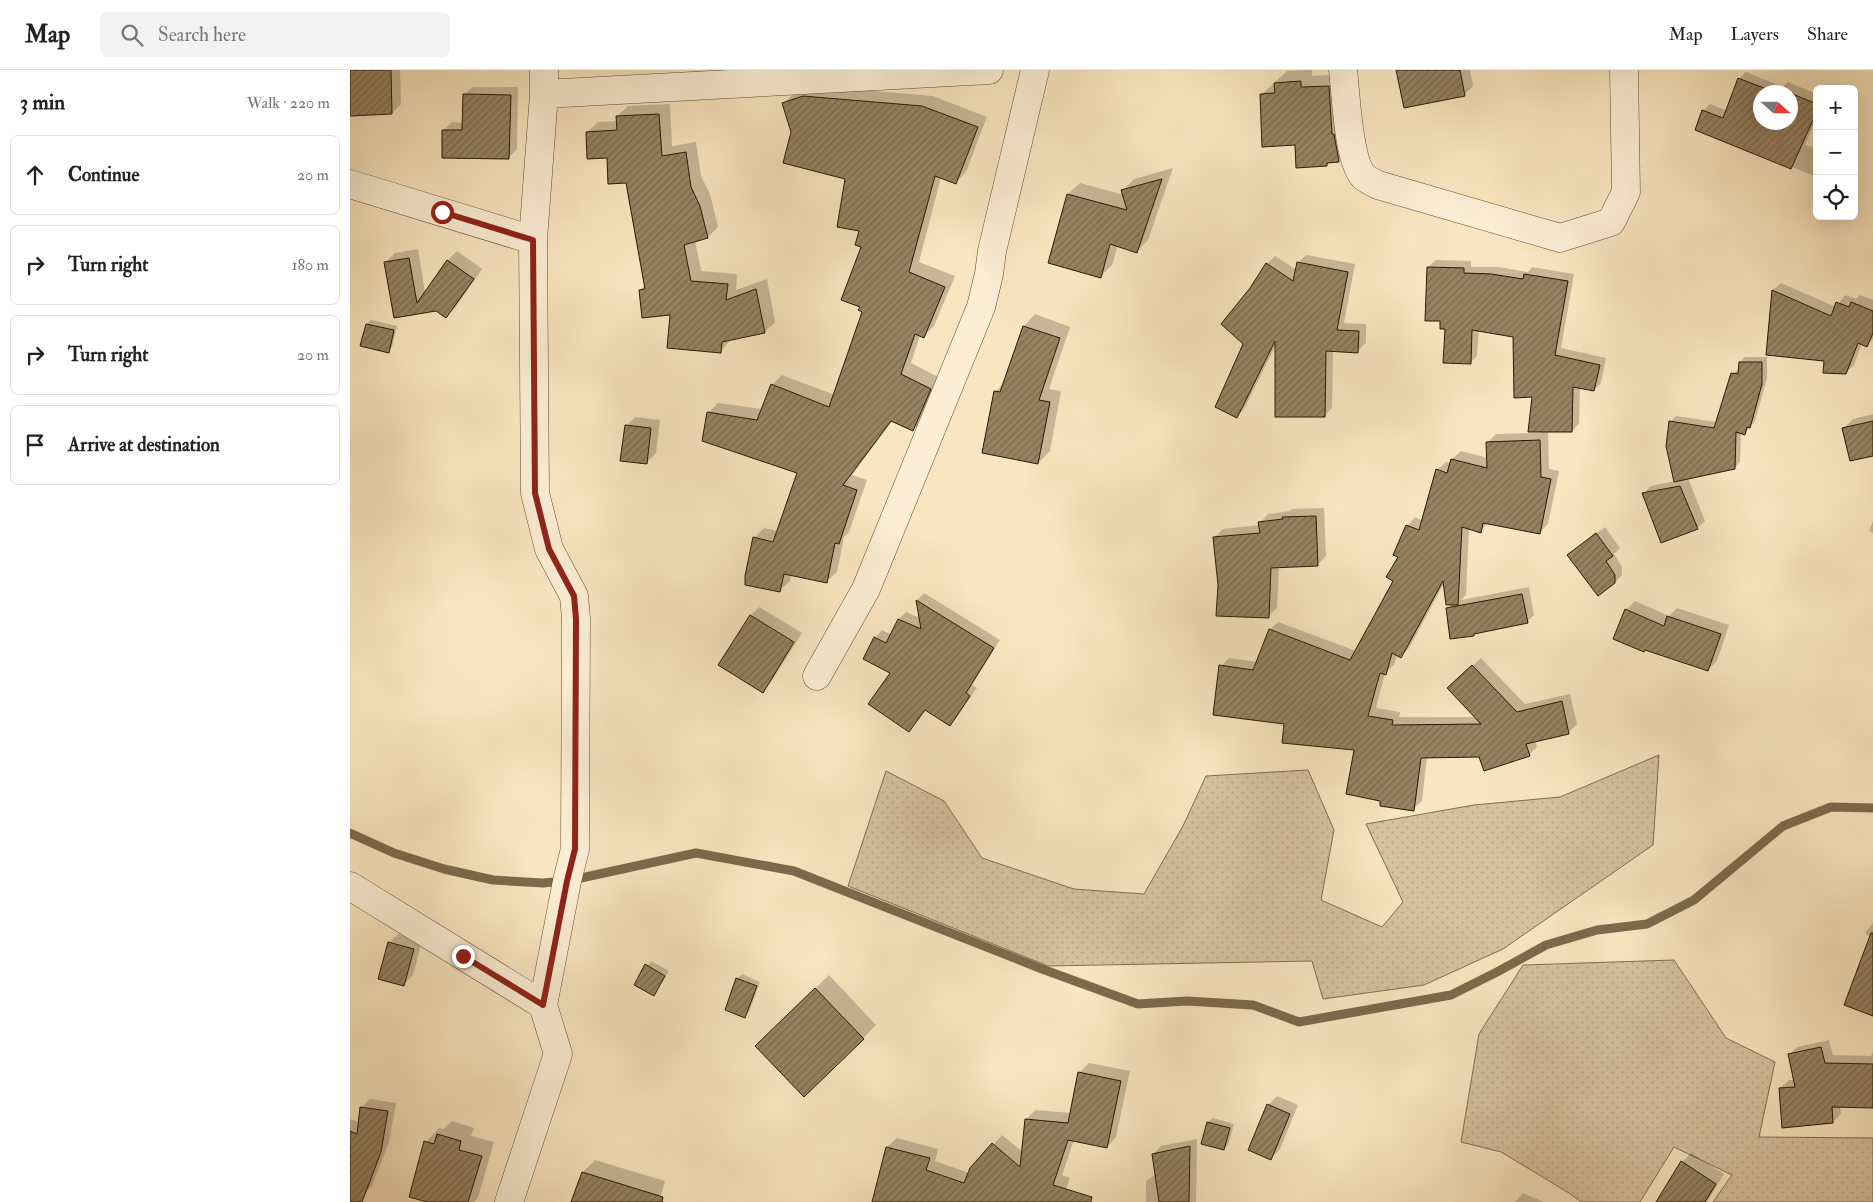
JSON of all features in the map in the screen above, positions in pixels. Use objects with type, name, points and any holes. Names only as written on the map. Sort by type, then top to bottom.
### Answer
[{"type":"street","points":[[510,1202],[558,1054],[543,1005],[575,849],[576,619],[574,596],[549,549],[535,493],[533,240],[544,82],[989,70]]},
{"type":"street","points":[[817,676],[866,588],[906,495],[981,307],[989,274],[992,250],[1035,70]]},
{"type":"street","points":[[1343,70],[1352,152],[1358,168],[1364,177],[1378,185],[1560,238],[1611,222],[1626,192],[1624,70]]},
{"type":"street","points":[[350,184],[533,240]]},
{"type":"street","points":[[350,886],[543,1005]]},
{"type":"shaded area","points":[[1659,755],[1653,845],[1503,949],[1424,985],[1323,999],[1312,961],[1048,966],[848,886],[886,771],[944,801],[982,858],[1074,889],[1144,894],[1183,826],[1206,776],[1308,770],[1334,830],[1321,900],[1382,927],[1403,902],[1366,824],[1474,805],[1560,797]]},
{"type":"shaded area","points":[[1674,960],[1726,1038],[1775,1062],[1759,1137],[1873,1138],[1873,1202],[1713,1202],[1732,1175],[1674,1147],[1640,1202],[1581,1202],[1501,1152],[1461,1142],[1479,1034],[1523,965]]},
{"type":"building","points":[[350,70],[391,70],[392,114],[350,116]]},
{"type":"building","points":[[1396,70],[1460,70],[1465,96],[1404,108]]},
{"type":"building","points":[[1738,78],[1756,85],[1753,85],[1753,130],[1798,130],[1798,96],[1813,102],[1813,120],[1791,169],[1695,130],[1702,110],[1723,118]]},
{"type":"building","points":[[1301,81],[1301,87],[1329,86],[1332,134],[1334,134],[1339,162],[1327,163],[1327,166],[1296,168],[1295,145],[1262,147],[1260,94],[1275,93],[1274,83]]},
{"type":"building","points":[[463,94],[511,95],[509,159],[442,158],[442,130],[462,130]]},
{"type":"building","points":[[803,96],[922,106],[978,127],[956,184],[935,176],[909,272],[945,287],[924,338],[915,334],[901,374],[931,389],[913,431],[891,421],[843,485],[857,490],[839,544],[835,543],[827,583],[784,574],[780,592],[745,585],[745,576],[753,537],[773,542],[797,473],[702,441],[707,412],[757,420],[771,384],[829,407],[862,312],[858,310],[860,307],[841,300],[861,247],[855,245],[859,231],[837,227],[845,179],[783,163],[791,132],[782,103]]},
{"type":"building","points":[[659,114],[662,156],[686,152],[691,187],[700,206],[708,238],[684,245],[691,281],[728,284],[726,300],[756,289],[765,333],[722,342],[721,353],[667,348],[670,315],[642,318],[639,290],[645,289],[626,183],[608,184],[607,158],[587,159],[586,132],[617,130],[616,116]]},
{"type":"building","points":[[1162,179],[1137,253],[1110,244],[1101,278],[1048,263],[1067,194],[1127,210],[1121,190]]},
{"type":"building","points":[[409,258],[417,303],[447,260],[474,279],[446,318],[436,311],[394,318],[384,262]]},
{"type":"building","points":[[1297,262],[1348,272],[1337,330],[1359,331],[1358,353],[1326,351],[1325,417],[1275,417],[1275,341],[1237,418],[1215,407],[1243,344],[1221,324],[1250,288],[1266,263],[1293,281]]},
{"type":"building","points":[[1427,267],[1464,268],[1464,273],[1491,274],[1523,279],[1524,274],[1568,281],[1555,355],[1600,365],[1594,391],[1573,387],[1572,432],[1528,432],[1532,397],[1514,398],[1513,337],[1472,330],[1471,364],[1443,363],[1445,329],[1440,329],[1440,321],[1425,321]]},
{"type":"building","points":[[1772,290],[1831,316],[1836,302],[1849,307],[1851,302],[1873,311],[1873,333],[1867,347],[1858,343],[1846,374],[1823,373],[1824,361],[1766,355]]},
{"type":"building","points":[[366,324],[394,330],[389,353],[360,346]]},
{"type":"building","points":[[1023,326],[1060,338],[1039,400],[1050,402],[1038,464],[982,453],[994,391],[1000,392]]},
{"type":"building","points":[[1739,362],[1762,362],[1762,384],[1750,428],[1747,427],[1745,435],[1736,432],[1735,469],[1674,482],[1666,446],[1669,421],[1714,428],[1731,373],[1738,374]]},
{"type":"building","points":[[1873,421],[1873,456],[1850,461],[1842,428]]},
{"type":"building","points":[[625,425],[651,428],[647,464],[620,461]]},
{"type":"building","points":[[1540,440],[1541,477],[1551,479],[1540,534],[1483,523],[1481,533],[1462,527],[1458,605],[1446,605],[1443,581],[1401,658],[1392,653],[1386,675],[1380,673],[1368,716],[1393,720],[1392,725],[1481,724],[1447,688],[1472,665],[1517,712],[1562,701],[1569,734],[1526,744],[1530,756],[1484,771],[1479,757],[1421,758],[1414,811],[1380,806],[1380,801],[1346,794],[1354,750],[1282,743],[1284,724],[1213,715],[1219,665],[1253,670],[1269,629],[1350,660],[1393,581],[1386,577],[1398,557],[1393,555],[1406,525],[1419,530],[1436,469],[1447,473],[1451,459],[1487,468],[1486,442]]},
{"type":"building","points":[[1680,486],[1698,529],[1661,543],[1642,493]]},
{"type":"building","points":[[1316,516],[1318,566],[1271,568],[1269,618],[1216,616],[1218,585],[1213,537],[1260,533],[1258,522],[1283,519],[1282,517]]},
{"type":"building","points":[[1596,533],[1613,556],[1606,561],[1615,575],[1615,583],[1598,596],[1567,555]]},
{"type":"building","points":[[1522,594],[1528,623],[1474,634],[1474,636],[1450,639],[1446,608]]},
{"type":"building","points":[[916,600],[994,648],[966,693],[970,696],[950,726],[925,710],[909,732],[868,704],[890,673],[863,659],[874,637],[886,643],[898,619],[921,629]]},
{"type":"building","points":[[1625,609],[1664,626],[1667,616],[1721,634],[1708,671],[1645,650],[1644,652],[1613,639]]},
{"type":"building","points":[[750,615],[794,642],[763,693],[718,665]]},
{"type":"building","points":[[1871,933],[1873,933],[1873,1016],[1844,1005]]},
{"type":"building","points":[[388,942],[414,949],[404,986],[378,979]]},
{"type":"building","points":[[645,964],[665,976],[654,996],[634,985]]},
{"type":"building","points":[[736,978],[757,986],[745,1018],[725,1010]]},
{"type":"building","points":[[815,988],[864,1039],[804,1097],[755,1046]]},
{"type":"building","points":[[1821,1047],[1825,1063],[1873,1064],[1873,1108],[1832,1107],[1833,1123],[1782,1128],[1779,1088],[1795,1087],[1788,1054]]},
{"type":"building","points":[[1078,1072],[1121,1081],[1107,1148],[1068,1140],[1053,1185],[1092,1197],[1091,1202],[872,1202],[886,1147],[930,1158],[926,1170],[964,1183],[970,1168],[992,1143],[1020,1167],[1025,1119],[1068,1123]]},
{"type":"building","points":[[1267,1104],[1290,1114],[1271,1160],[1248,1150]]},
{"type":"building","points":[[360,1107],[388,1111],[381,1152],[362,1202],[350,1202],[350,1131],[357,1134]]},
{"type":"building","points":[[1207,1122],[1230,1128],[1224,1150],[1201,1144]]},
{"type":"building","points":[[437,1134],[461,1141],[459,1150],[482,1156],[468,1202],[427,1202],[409,1197],[424,1141],[434,1144]]},
{"type":"building","points":[[1190,1146],[1189,1202],[1159,1202],[1152,1154]]},
{"type":"building","points":[[1681,1161],[1716,1184],[1705,1202],[1656,1202]]},
{"type":"building","points":[[582,1172],[663,1197],[662,1202],[571,1202]]},
{"type":"waterway","points":[[350,833],[394,853],[444,869],[493,880],[543,883],[567,881],[696,853],[794,871],[1042,969],[1138,1004],[1187,1001],[1253,1005],[1299,1022],[1451,995],[1546,945],[1597,930],[1647,924],[1694,900],[1783,826],[1831,807],[1873,808]]},
{"type":"route","points":[[442,212],[533,240],[535,493],[549,549],[574,596],[576,619],[575,849],[543,1005],[463,956]]}]
